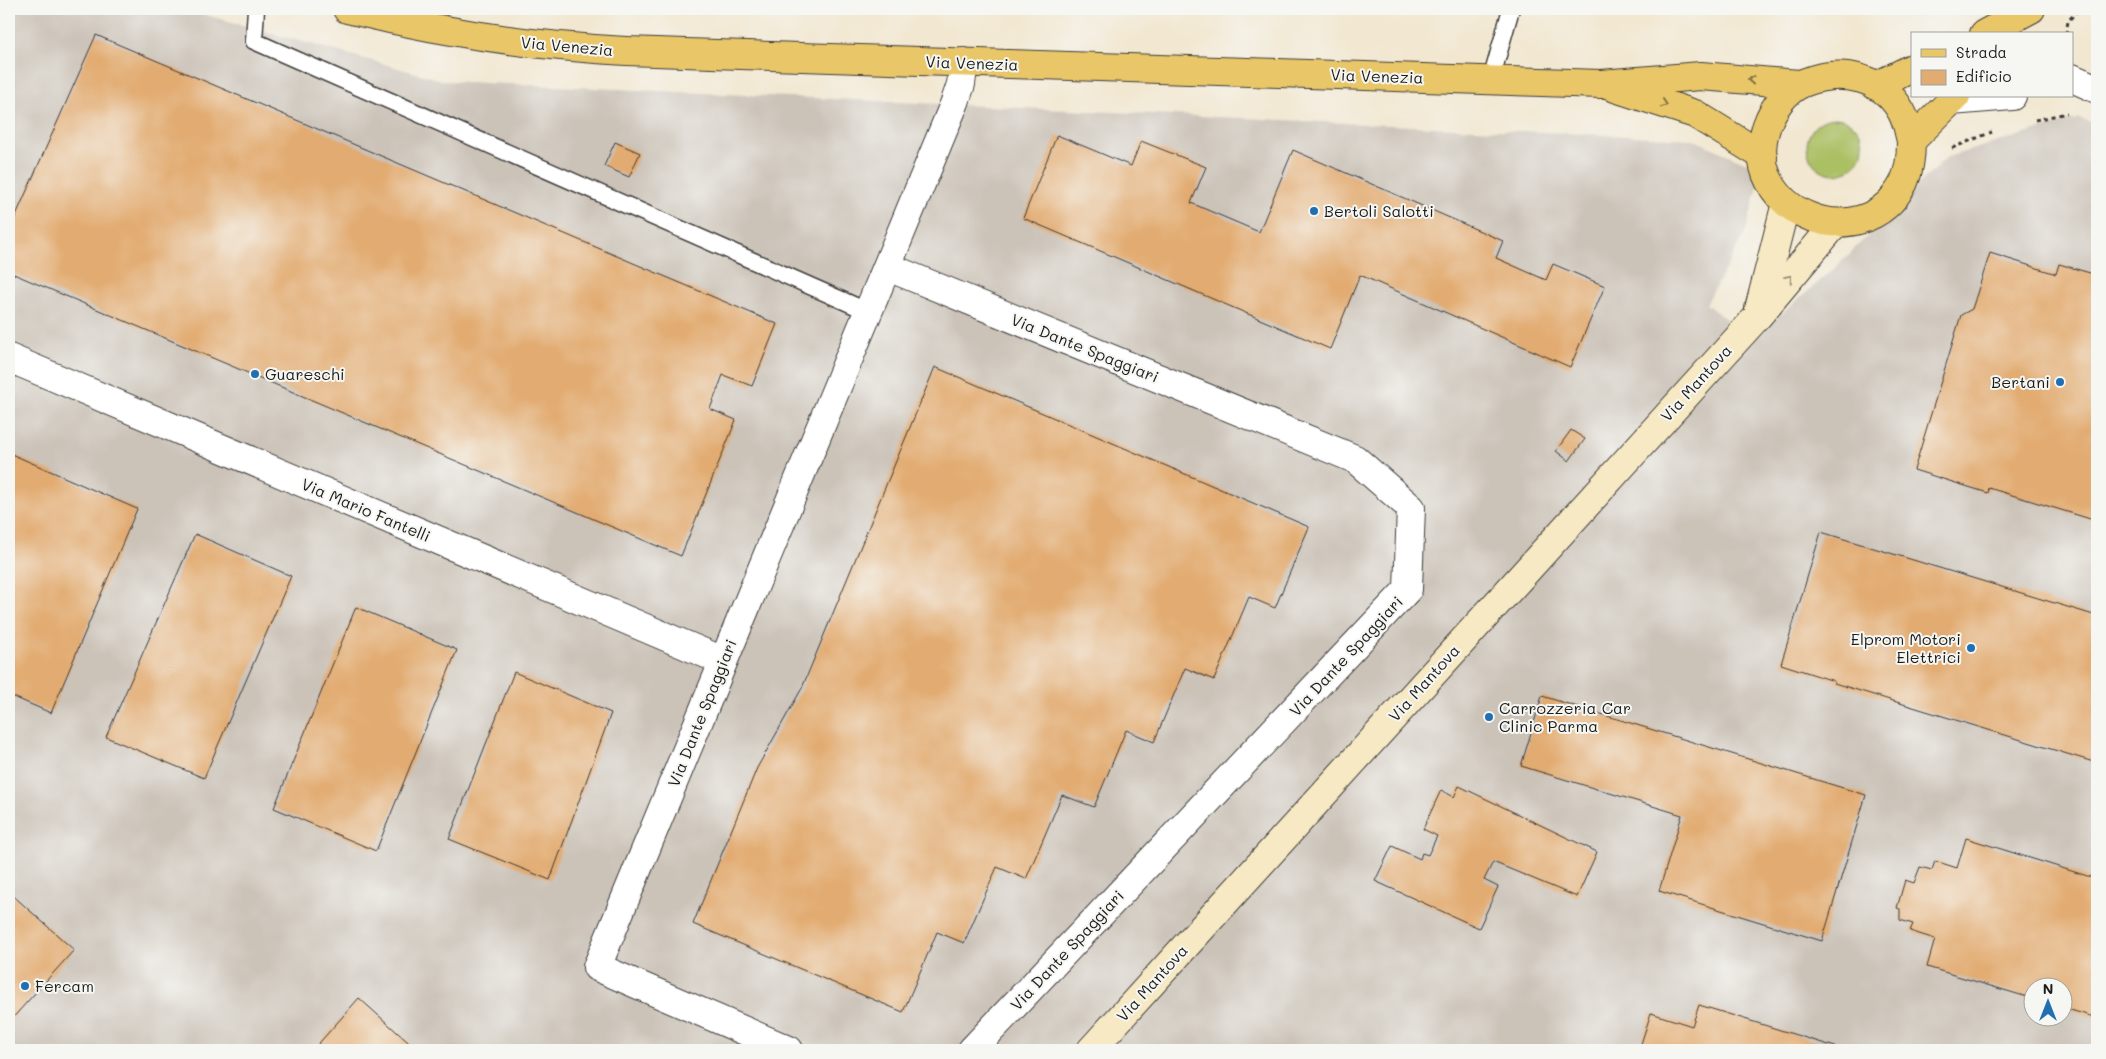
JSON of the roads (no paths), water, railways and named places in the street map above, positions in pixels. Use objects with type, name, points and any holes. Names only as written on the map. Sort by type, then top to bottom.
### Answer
[{"type":"main road","name":"Via Venezia","points":[[346,9],[452,32],[560,47],[687,54],[1601,84],[1701,76],[1799,84]]},
{"type":"main road","points":[[1988,32],[2031,9]]},
{"type":"main road","points":[[2017,32],[2037,9]]},
{"type":"main road","points":[[1881,83],[1911,68]]},
{"type":"main road","points":[[1838,74],[1881,83],[1905,119],[1911,141],[1910,162],[1904,182],[1892,199],[1876,212],[1857,221],[1836,223],[1818,221],[1800,214],[1786,203],[1770,182],[1762,156],[1763,135],[1770,115],[1782,98],[1799,84],[1818,77],[1838,74]]},
{"type":"main road","name":"Via Venezia","points":[[1601,84],[1695,114],[1762,156]]},
{"type":"main road","points":[[1911,141],[1954,99]]},
{"type":"main road","name":"Via Mantova","points":[[1758,316],[1786,203]]},
{"type":"main road","name":"Via Mantova","points":[[1091,1050],[1758,316],[1836,223]]},
{"type":"street","name":"Via Dante Spaggiari","points":[[789,1050],[597,967],[955,102],[961,84],[964,62]]},
{"type":"street","points":[[1881,83],[1911,75]]},
{"type":"street","points":[[1954,99],[1973,98]]},
{"type":"street","name":"Via Dante Spaggiari","points":[[888,267],[1355,459],[1411,508],[1408,589],[972,1050]]},
{"type":"street","name":"Via Mario Fantelli","points":[[9,358],[723,661]]},
{"type":"lane","points":[[256,9],[254,42],[869,312]]},
{"type":"lane","points":[[1491,80],[1511,9]]},
{"type":"place","name":"Bertoli Salotti","points":[[1314,211]]},
{"type":"place","name":"Guareschi","points":[[255,374]]},
{"type":"place","name":"Bertani","points":[[2060,382]]},
{"type":"place","name":"Elprom Motori Elettrici","points":[[1971,648]]},
{"type":"place","name":"Carrozzeria Car Clinic Parma","points":[[1489,717]]},
{"type":"place","name":"Fercam","points":[[25,986]]}]
